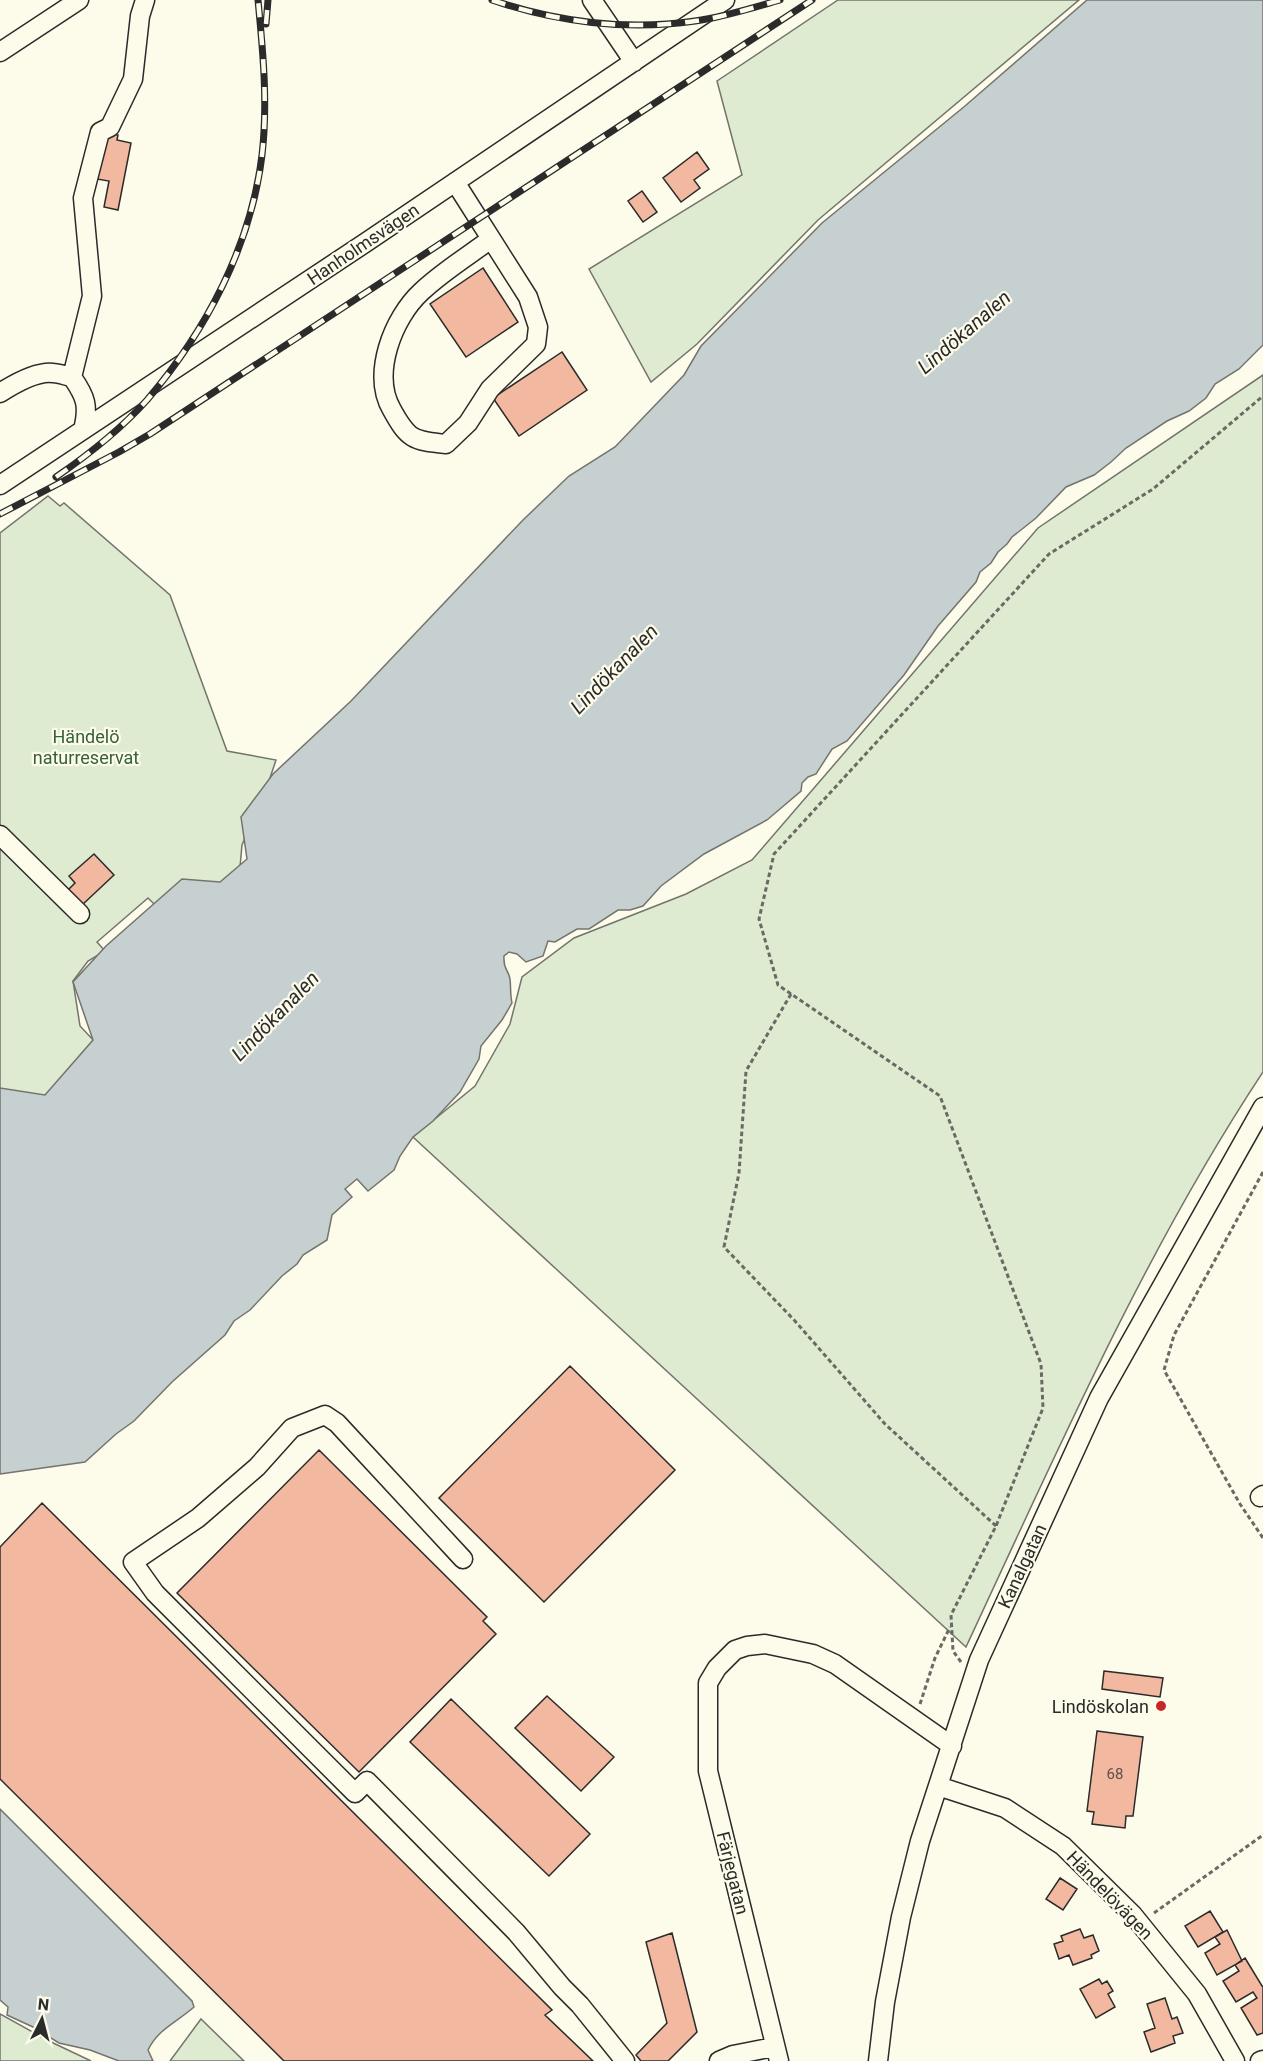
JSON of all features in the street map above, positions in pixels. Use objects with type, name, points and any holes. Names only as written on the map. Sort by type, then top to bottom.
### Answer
[{"type":"street","points":[[0,52],[79,0]]},
{"type":"street","points":[[75,382],[92,296],[83,198],[100,132],[110,127],[133,79],[140,16],[145,0]]},
{"type":"street","points":[[592,0],[634,62]]},
{"type":"street","name":"Hanholmsvägen","points":[[0,485],[725,0]]},
{"type":"street","points":[[455,182],[491,238],[528,297],[538,327],[536,344],[490,389],[468,423],[446,444],[424,442],[404,432],[387,402],[383,368],[394,327],[420,293],[491,238]]},
{"type":"street","points":[[0,393],[35,376],[51,372],[75,382],[85,399],[87,413],[82,430]]},
{"type":"street","points":[[0,835],[80,914]]},
{"type":"street","name":"Kanalgatan","points":[[878,2061],[885,2002],[901,1917],[920,1841],[979,1659],[1099,1398],[1263,1107]]},
{"type":"street","points":[[463,1559],[326,1414],[292,1428],[257,1467],[198,1518],[133,1562],[155,1593],[355,1793],[367,1780],[516,1932],[625,2061]]},
{"type":"street","name":"Färjegatan","points":[[777,2054],[708,1771],[708,1683],[717,1668],[735,1650],[765,1644],[813,1654],[835,1664],[914,1720]]},
{"type":"street","points":[[914,1720],[952,1746]]},
{"type":"street","name":"Händelövägen","points":[[938,1786],[1005,1808],[1063,1846],[1140,1923],[1197,1994],[1235,2061]]},
{"type":"street","points":[[719,2061],[733,2055],[777,2054]]},
{"type":"path","points":[[973,1678],[953,1651],[951,1615],[996,1526],[1043,1408],[1041,1364],[940,1096],[778,985],[759,919],[774,855],[1049,554],[1153,489],[1263,396]]},
{"type":"path","points":[[791,994],[746,1071],[739,1173],[724,1247],[795,1321],[885,1424],[996,1526]]},
{"type":"path","points":[[1263,1172],[1174,1335],[1164,1370],[1240,1504],[1263,1538]]},
{"type":"path","points":[[914,1720],[935,1659],[951,1624]]},
{"type":"path","points":[[1140,1923],[1263,1835]]},
{"type":"green space","points":[[838,0],[1079,0],[818,220],[697,344],[651,382],[589,269],[742,175],[717,81]]},
{"type":"green space","points":[[1263,375],[1263,1072],[1179,1210],[1141,1282],[1069,1427],[966,1647],[413,1137],[475,1086],[510,1024],[522,977],[574,938],[686,894],[752,860],[1038,528]]},
{"type":"green space","name":"Händelö naturreservat","points":[[48,496],[60,506],[64,503],[170,595],[227,751],[276,760],[266,790],[242,845],[239,878],[154,904],[148,898],[97,942],[105,951],[88,961],[73,981],[80,1026],[96,1043],[40,1101],[0,1094],[0,533]]},
{"type":"green space","points":[[0,2014],[49,2041],[91,2061],[0,2061]]},
{"type":"green space","points":[[201,2019],[244,2061],[170,2061]]},
{"type":"water","name":"Lindökanalen","points":[[1087,0],[1263,0],[1263,345],[1239,369],[1215,384],[1206,398],[1189,411],[1167,421],[1126,448],[1094,475],[1066,487],[1036,518],[1012,537],[991,563],[980,572],[976,582],[938,626],[904,675],[847,741],[832,749],[816,774],[808,777],[802,783],[801,791],[767,820],[704,854],[661,886],[643,906],[630,910],[618,910],[589,929],[577,929],[555,942],[548,941],[543,956],[526,962],[517,954],[509,952],[504,956],[504,964],[510,979],[512,1003],[502,1020],[481,1046],[479,1059],[460,1092],[433,1121],[413,1137],[394,1170],[368,1191],[357,1179],[345,1189],[352,1197],[332,1215],[327,1240],[303,1255],[297,1264],[282,1276],[250,1310],[234,1321],[225,1335],[172,1382],[134,1421],[85,1462],[0,1474],[0,1088],[45,1095],[93,1040],[73,982],[106,946],[182,879],[220,882],[247,859],[241,817],[273,774],[351,701],[523,520],[569,476],[615,447],[684,375],[701,346],[822,223],[965,106]]},
{"type":"water","points":[[0,1809],[192,2001],[194,2007],[162,2031],[152,2043],[148,2050],[153,2061],[119,2061],[90,2050],[59,2043],[7,2015],[8,2007],[0,2000]]},
{"type":"building","points":[[100,132],[118,135],[117,140],[131,143],[118,210],[104,207],[109,181],[91,178]]},
{"type":"building","points":[[697,152],[709,169],[694,180],[700,188],[681,202],[663,178]]},
{"type":"building","points":[[642,191],[657,212],[643,222],[628,201]]},
{"type":"building","points":[[483,268],[518,322],[466,357],[430,304]]},
{"type":"building","points":[[562,352],[587,390],[519,436],[493,398]]},
{"type":"building","points":[[94,854],[114,875],[81,906],[67,891],[75,883],[69,876]]},
{"type":"building","points":[[570,1366],[675,1470],[544,1602],[439,1498]]},
{"type":"building","points":[[319,1450],[487,1617],[483,1621],[496,1634],[359,1772],[177,1593]]},
{"type":"building","points":[[42,1503],[552,2010],[545,2015],[593,2061],[284,2061],[0,1779],[0,1547]]},
{"type":"building","points":[[1104,1671],[1163,1678],[1160,1697],[1102,1689]]},
{"type":"building","points":[[547,1696],[614,1757],[581,1791],[515,1728]]},
{"type":"building","points":[[451,1699],[590,1834],[549,1876],[410,1742]]},
{"type":"building","name":"Lindöskolan","points":[[1097,1731],[1143,1737],[1133,1816],[1126,1816],[1125,1828],[1092,1824],[1094,1812],[1087,1811]]},
{"type":"building","points":[[1060,1878],[1077,1889],[1063,1910],[1046,1899]]},
{"type":"building","points":[[1210,1911],[1223,1932],[1198,1947],[1185,1926]]},
{"type":"building","points":[[1080,1929],[1084,1938],[1093,1935],[1099,1951],[1091,1955],[1092,1958],[1073,1965],[1069,1955],[1059,1959],[1054,1944],[1063,1941],[1061,1936]]},
{"type":"building","points":[[1227,1930],[1242,1961],[1217,1975],[1205,1953],[1220,1944],[1215,1937]]},
{"type":"building","points":[[672,1933],[697,2032],[668,2061],[641,2061],[636,2055],[667,2023],[646,1942]]},
{"type":"building","points":[[1245,1958],[1263,1986],[1263,2033],[1257,2035],[1241,2008],[1257,1998],[1253,1992],[1236,2002],[1223,1981],[1239,1971],[1235,1965]]},
{"type":"building","points":[[1099,1979],[1102,1984],[1107,1981],[1113,1991],[1108,1994],[1115,2007],[1096,2018],[1080,1989]]},
{"type":"building","points":[[1165,1998],[1172,2019],[1177,2017],[1183,2033],[1173,2036],[1175,2043],[1151,2052],[1144,2032],[1155,2028],[1147,2004]]},
{"type":"railway","points":[[56,477],[104,441],[147,400],[188,345],[206,316],[236,254],[248,222],[256,189],[264,136],[264,78],[258,0]]},
{"type":"railway","points":[[266,24],[268,0]]},
{"type":"railway","points":[[492,0],[566,19],[618,25],[669,24],[706,19],[780,0]]},
{"type":"railway","points":[[0,514],[150,434],[812,0]]},
{"type":"place","name":"Lindöskolan","points":[[1161,1706]]}]
